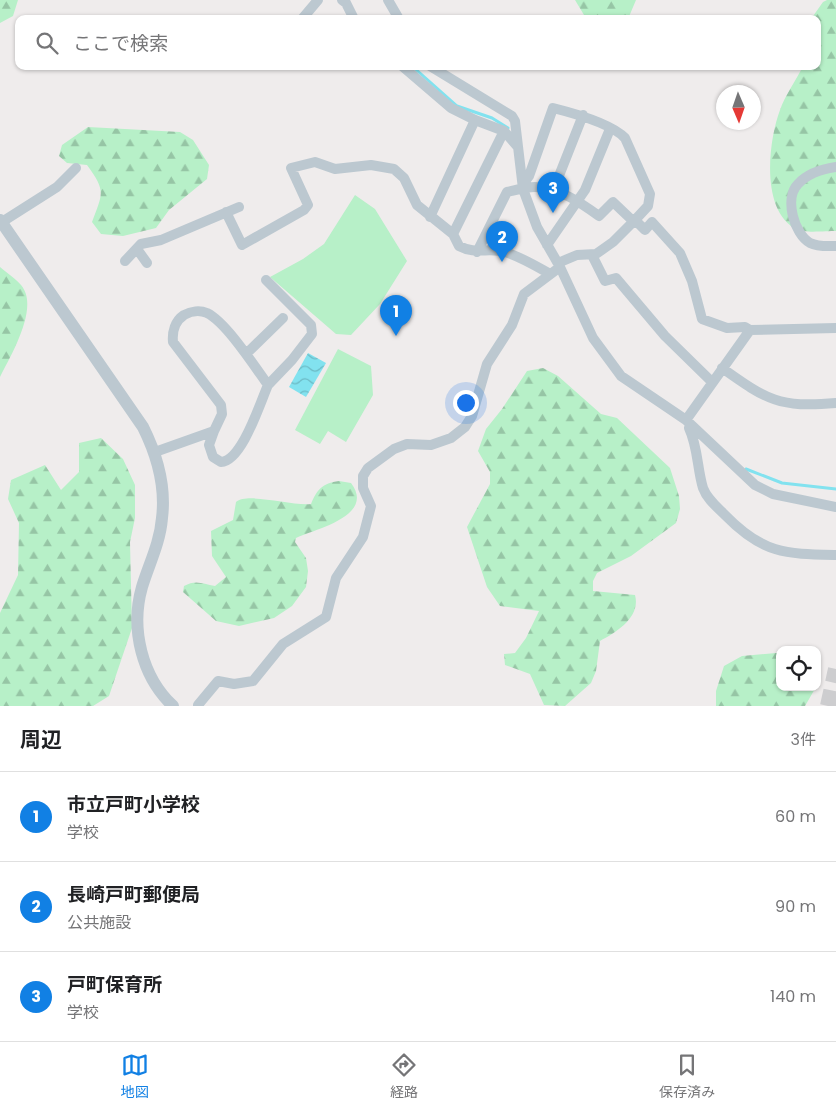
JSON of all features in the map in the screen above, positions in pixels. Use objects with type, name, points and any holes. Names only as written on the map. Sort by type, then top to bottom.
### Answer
[{"type":"street","points":[[305,15],[318,0]]},
{"type":"street","points":[[342,0],[346,3],[352,15]]},
{"type":"street","points":[[388,0],[397,15]]},
{"type":"street","points":[[407,70],[451,108],[475,120],[504,130],[518,147]]},
{"type":"street","points":[[437,70],[512,116],[523,186],[537,228],[559,265],[593,338],[621,376],[686,420],[755,485],[773,494],[836,507]]},
{"type":"street","points":[[198,705],[218,681],[234,684],[253,680],[282,644],[326,617],[336,578],[363,537],[370,506],[363,488],[363,476],[368,468],[394,449],[407,444],[431,445],[451,438],[465,427],[472,416],[487,364],[512,325],[524,294],[559,265],[577,255],[592,256],[608,246],[648,206],[649,188],[624,138],[619,132],[583,116],[553,108],[529,176],[523,186]]},
{"type":"street","points":[[553,191],[583,116]]},
{"type":"street","points":[[430,217],[475,120]]},
{"type":"street","points":[[547,245],[585,190],[610,129]]},
{"type":"street","points":[[453,234],[504,130]]},
{"type":"street","points":[[226,212],[242,245],[296,215],[308,205],[291,168],[315,162],[335,169],[371,165],[394,169],[404,178],[413,199],[430,217],[453,234],[459,246],[477,252],[504,252],[550,274]]},
{"type":"street","points":[[836,167],[823,169],[798,183],[793,194],[792,203],[795,222],[804,238],[819,246],[836,246]]},
{"type":"street","points":[[76,168],[57,187],[1,221],[143,427],[155,452],[162,484],[162,519],[157,544],[142,588],[139,603],[139,633],[143,661],[153,682],[173,706]]},
{"type":"street","points":[[477,252],[507,192],[523,186],[553,191],[577,200],[599,216],[613,202],[645,230],[652,222],[680,253],[692,281],[702,319],[727,328],[745,327],[750,330],[836,328]]},
{"type":"street","points":[[125,260],[141,244],[161,240],[239,207]]},
{"type":"street","points":[[137,249],[147,263]]},
{"type":"street","points":[[592,256],[605,281],[616,278],[665,336],[712,382]]},
{"type":"street","points":[[266,280],[310,324],[312,334],[304,346],[268,384],[240,449],[227,462],[215,460],[209,445],[222,414],[221,405],[174,347],[172,337],[178,321],[189,313],[207,313],[246,354],[268,384]]},
{"type":"street","points":[[246,354],[283,318]]},
{"type":"street","points":[[686,420],[750,330]]},
{"type":"street","points":[[722,368],[768,398],[786,404],[799,406],[836,403]]},
{"type":"street","points":[[686,420],[695,441],[703,488],[707,496],[734,524],[757,542],[788,554],[836,555]]},
{"type":"street","points":[[155,452],[214,431]]},
{"type":"green space","points":[[0,0],[18,0],[13,16],[0,23]]},
{"type":"green space","points":[[575,0],[636,0],[630,15],[584,15]]},
{"type":"green space","points":[[836,0],[836,231],[806,231],[798,230],[786,221],[777,209],[772,193],[770,158],[772,140],[780,110],[801,70],[821,70],[821,15],[814,15],[823,2]]},
{"type":"green space","points":[[88,127],[180,132],[193,140],[209,165],[207,179],[169,210],[156,228],[123,236],[101,234],[92,222],[99,205],[101,192],[97,181],[87,165],[67,163],[59,156],[62,145]]},
{"type":"green space","points":[[355,195],[375,209],[407,261],[380,304],[351,335],[336,334],[270,277],[303,259],[324,244]]},
{"type":"green space","points":[[0,267],[21,285],[26,294],[27,306],[22,331],[0,377]]},
{"type":"green space","points":[[338,349],[371,366],[373,395],[346,442],[328,431],[320,444],[295,430]]},
{"type":"green space","points":[[543,368],[558,376],[601,414],[617,418],[670,468],[679,496],[680,509],[676,523],[631,556],[597,573],[593,581],[593,591],[635,595],[636,603],[631,617],[626,623],[600,641],[596,671],[591,683],[565,706],[544,705],[530,674],[505,665],[504,654],[515,653],[526,638],[539,611],[500,606],[487,587],[467,527],[490,484],[490,472],[478,451],[486,429],[502,409],[527,371]]},
{"type":"green space","points":[[101,438],[123,459],[135,485],[135,518],[130,542],[132,628],[109,696],[93,706],[0,706],[0,613],[18,575],[19,523],[8,499],[11,480],[45,465],[61,490],[79,472],[79,443]]},
{"type":"green space","points":[[339,481],[351,483],[357,494],[356,504],[350,513],[340,520],[296,538],[295,542],[306,558],[308,571],[306,587],[292,606],[274,618],[239,626],[216,621],[183,592],[184,586],[188,584],[200,583],[215,586],[226,577],[212,556],[211,531],[233,520],[236,502],[250,498],[311,504],[324,485]]},
{"type":"green space","points":[[776,653],[776,691],[814,691],[805,706],[716,706],[716,691],[724,666],[742,656]]},
{"type":"water","points":[[308,353],[326,363],[306,397],[289,387]]},
{"type":"waterway","points":[[416,70],[457,106],[492,118],[508,128]]},
{"type":"waterway","points":[[746,469],[782,483],[836,489]]},
{"type":"tunnel","points":[[828,706],[836,669]]},
{"type":"place","name":"戸町保育所","points":[[553,213]]},
{"type":"place","name":"長崎戸町郵便局","points":[[502,262]]},
{"type":"place","name":"市立戸町小学校","points":[[396,336]]}]
